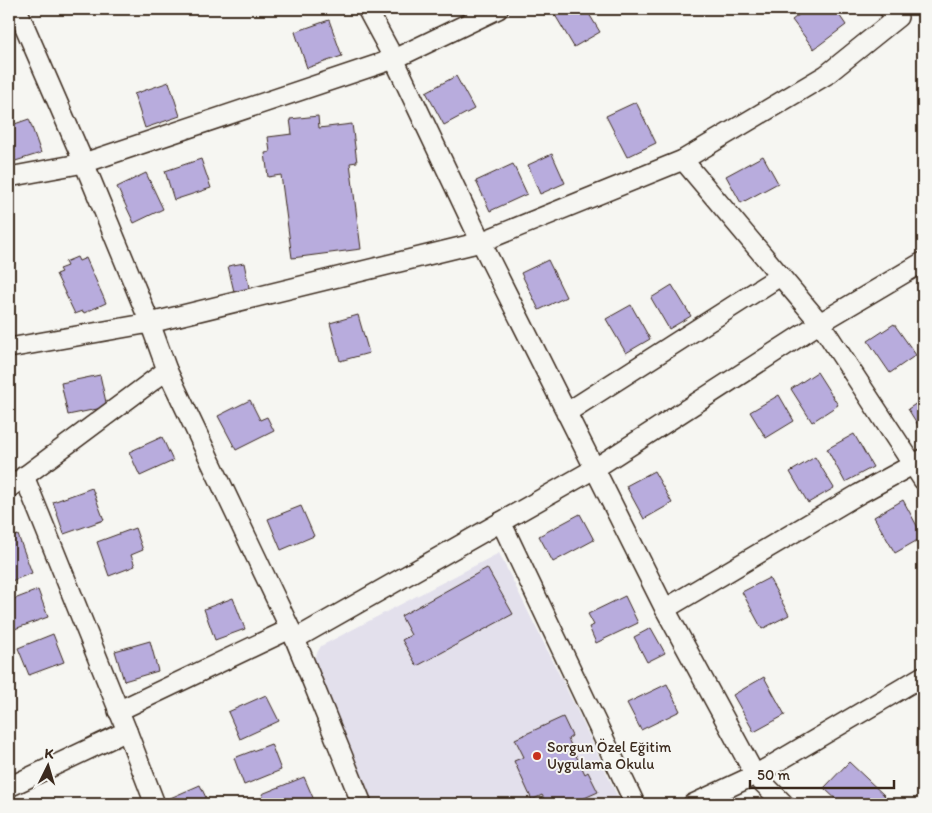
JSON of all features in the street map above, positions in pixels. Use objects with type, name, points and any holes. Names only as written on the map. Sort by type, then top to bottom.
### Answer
[{"type":"street","points":[[17,9],[84,163],[150,323],[167,370],[292,634],[362,804]]},
{"type":"street","points":[[367,9],[394,59],[481,242],[665,609],[756,775],[784,804]]},
{"type":"street","points":[[9,176],[84,163],[394,59],[498,9]]},
{"type":"street","points":[[9,348],[150,323],[481,242],[682,160],[826,75],[898,12]]},
{"type":"street","points":[[665,609],[859,494],[920,468],[820,323],[682,160]]},
{"type":"street","points":[[118,711],[292,634],[501,522],[594,469],[820,323],[923,262]]},
{"type":"street","points":[[566,413],[780,276]]},
{"type":"street","points":[[9,488],[167,370]]},
{"type":"street","points":[[24,476],[155,804]]},
{"type":"street","points":[[501,522],[636,804]]},
{"type":"street","points":[[693,804],[756,775],[923,676]]},
{"type":"street","points":[[9,787],[127,731]]},
{"type":"shaded area","points":[[499,553],[577,710],[621,804],[373,804],[313,660],[321,646]]},
{"type":"building","points":[[566,9],[586,9],[600,32],[574,47],[555,15]]},
{"type":"building","points":[[807,9],[835,9],[846,25],[814,49],[792,20]]},
{"type":"building","points":[[329,20],[342,56],[307,68],[295,32]]},
{"type":"building","points":[[456,76],[474,109],[444,125],[426,92]]},
{"type":"building","points":[[169,82],[180,116],[145,128],[134,94]]},
{"type":"building","points":[[636,102],[656,143],[627,157],[606,116]]},
{"type":"building","points":[[318,116],[319,128],[352,124],[357,162],[350,163],[361,249],[292,258],[281,175],[268,177],[265,153],[270,152],[268,137],[292,134],[290,119]]},
{"type":"building","points":[[29,119],[41,153],[9,163],[9,126]]},
{"type":"building","points":[[552,154],[565,183],[540,194],[528,165]]},
{"type":"building","points":[[763,156],[778,183],[741,203],[726,176]]},
{"type":"building","points":[[201,159],[211,188],[174,200],[165,171]]},
{"type":"building","points":[[513,164],[527,194],[490,211],[476,181]]},
{"type":"building","points":[[146,173],[163,209],[134,223],[117,187]]},
{"type":"building","points":[[77,257],[79,261],[86,258],[106,303],[84,313],[83,311],[75,314],[56,274],[61,272],[59,269],[67,266],[65,262]]},
{"type":"building","points":[[548,260],[566,297],[539,310],[521,273]]},
{"type":"building","points":[[244,263],[250,292],[235,296],[228,266]]},
{"type":"building","points":[[672,285],[691,316],[669,329],[651,298]]},
{"type":"building","points":[[631,305],[650,339],[626,353],[606,319]]},
{"type":"building","points":[[358,315],[369,353],[340,361],[330,323]]},
{"type":"building","points":[[894,324],[916,355],[890,373],[868,341]]},
{"type":"building","points":[[817,372],[838,405],[812,422],[791,389]]},
{"type":"building","points":[[100,375],[107,407],[68,415],[61,383]]},
{"type":"building","points":[[779,395],[794,421],[766,438],[750,412]]},
{"type":"building","points":[[923,399],[923,433],[908,409]]},
{"type":"building","points":[[250,400],[260,420],[267,417],[274,431],[236,450],[218,416]]},
{"type":"building","points":[[854,434],[873,467],[845,482],[827,449]]},
{"type":"building","points":[[162,437],[173,461],[140,476],[129,452]]},
{"type":"building","points":[[815,457],[834,488],[808,503],[790,472]]},
{"type":"building","points":[[654,471],[672,503],[644,519],[626,486]]},
{"type":"building","points":[[92,488],[104,520],[64,534],[53,502]]},
{"type":"building","points":[[903,500],[923,537],[895,553],[874,517]]},
{"type":"building","points":[[301,506],[314,536],[281,550],[268,519]]},
{"type":"building","points":[[580,514],[594,540],[553,562],[539,536]]},
{"type":"building","points":[[135,528],[143,550],[131,555],[135,566],[109,576],[97,542]]},
{"type":"building","points":[[18,535],[32,573],[9,582],[9,538]]},
{"type":"building","points":[[487,568],[513,614],[417,666],[402,640],[411,635],[401,616]]},
{"type":"building","points":[[769,578],[789,615],[762,629],[742,592]]},
{"type":"building","points":[[38,590],[48,617],[9,631],[9,601]]},
{"type":"building","points":[[625,596],[638,623],[596,643],[589,627],[594,625],[588,614]]},
{"type":"building","points":[[233,598],[245,629],[215,640],[204,609]]},
{"type":"building","points":[[651,628],[665,653],[647,662],[634,637]]},
{"type":"building","points":[[53,634],[64,662],[29,675],[18,648]]},
{"type":"building","points":[[150,641],[158,671],[124,681],[115,651]]},
{"type":"building","points":[[764,677],[785,715],[754,732],[733,695]]},
{"type":"building","points":[[667,684],[680,711],[641,730],[627,703]]},
{"type":"building","points":[[266,695],[279,721],[240,739],[228,712]]},
{"type":"building","points":[[563,717],[572,736],[568,739],[585,774],[588,772],[598,792],[571,804],[547,804],[542,795],[532,800],[514,761],[524,757],[515,739]]},
{"type":"building","points":[[271,744],[281,770],[244,785],[234,758]]},
{"type":"building","points":[[849,762],[885,796],[877,804],[841,804],[824,788]]},
{"type":"building","points":[[304,777],[314,800],[303,804],[266,804],[262,794]]},
{"type":"building","points":[[200,785],[209,804],[171,804],[168,799]]},
{"type":"place","name":"Sorgun Özel Eğitim Uygulama Okulu","points":[[537,756]]}]
